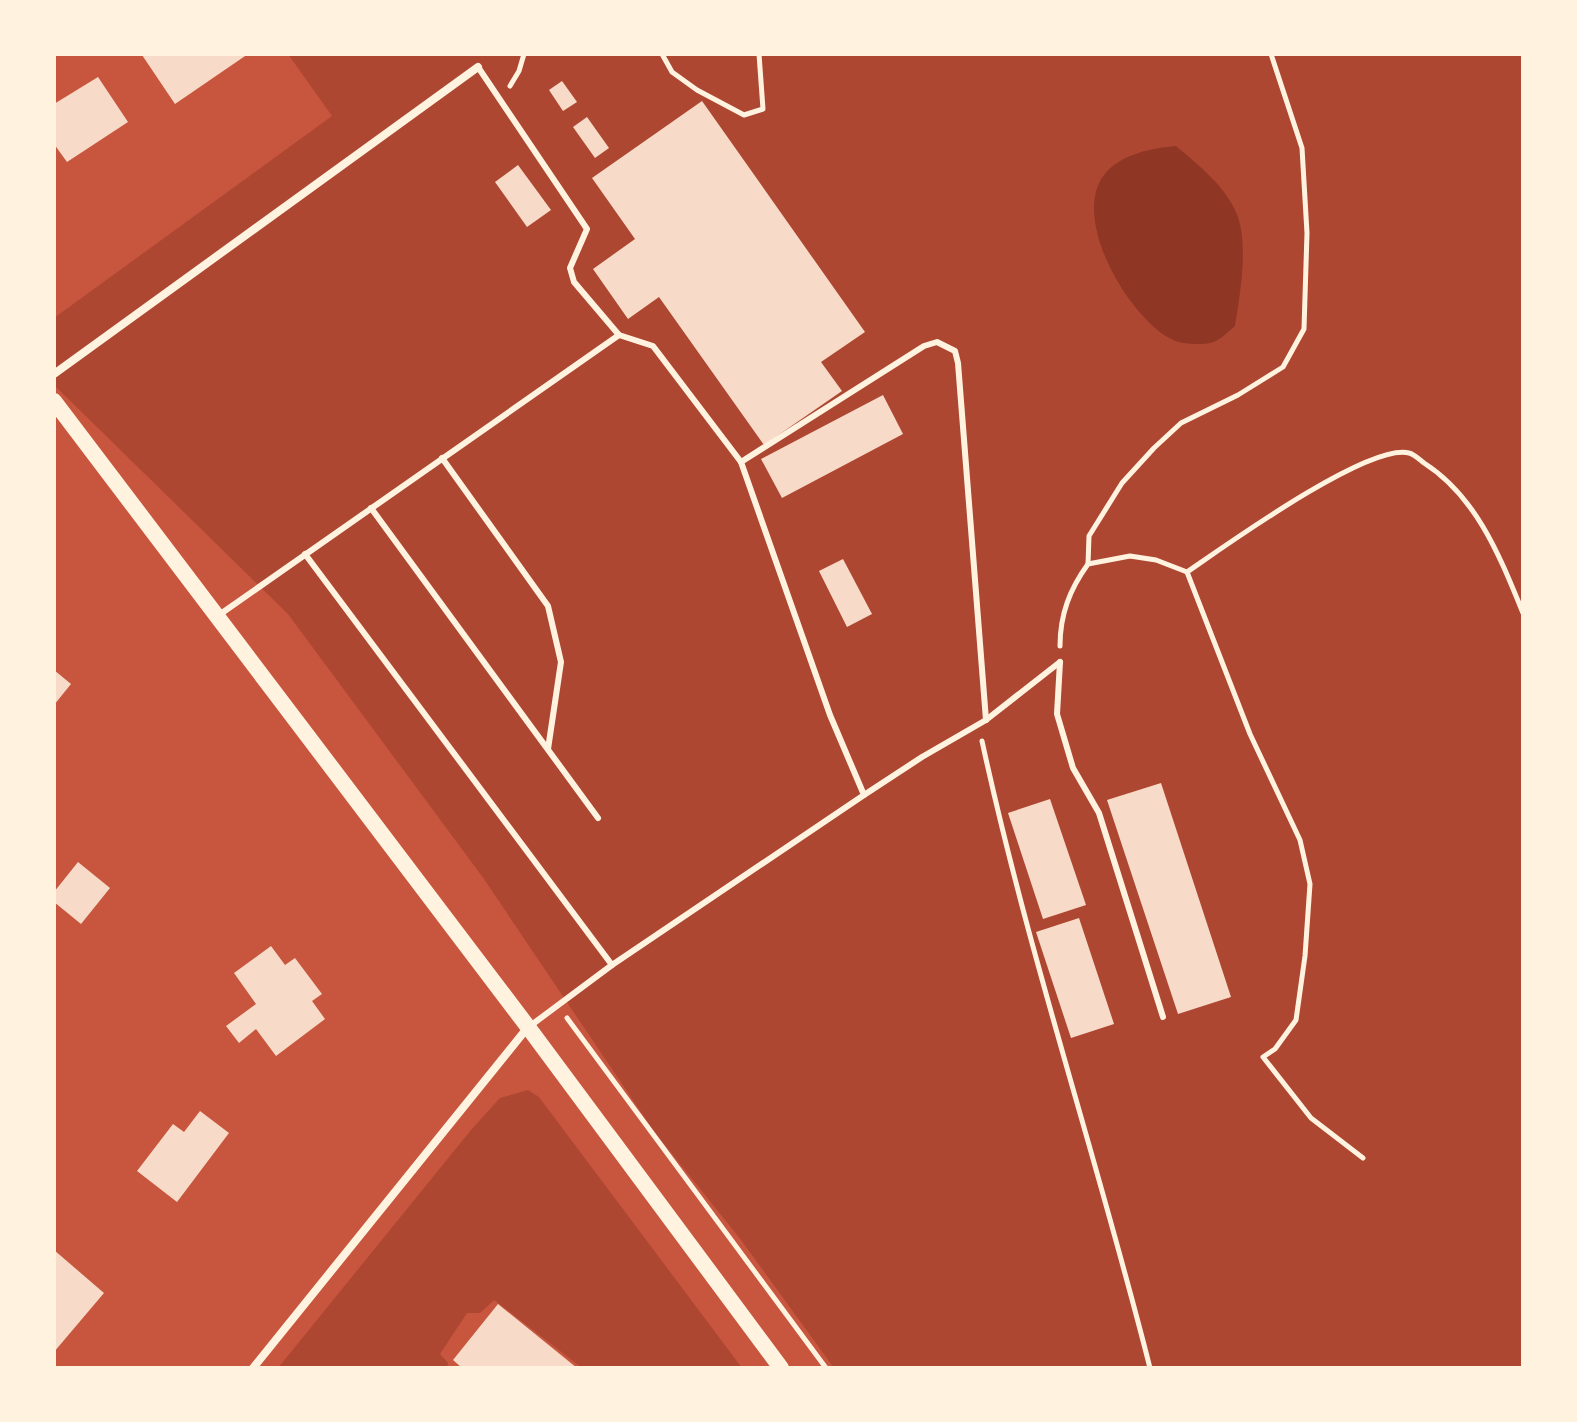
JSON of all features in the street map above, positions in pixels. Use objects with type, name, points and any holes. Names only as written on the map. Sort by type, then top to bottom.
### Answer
[{"type":"main road","points":[[54,401],[528,1027],[781,1368]]},
{"type":"street","points":[[54,374],[478,67]]},
{"type":"street","points":[[253,1368],[528,1027]]},
{"type":"lane","points":[[478,67],[587,229],[570,268],[574,282],[619,335],[653,346],[741,462],[830,715],[864,795]]},
{"type":"lane","points":[[216,617],[619,335]]},
{"type":"lane","points":[[741,462],[924,346],[937,342],[955,351],[986,720]]},
{"type":"lane","points":[[442,458],[548,606],[561,662],[548,749]]},
{"type":"lane","points":[[371,508],[598,818]]},
{"type":"lane","points":[[305,554],[612,965]]},
{"type":"lane","points":[[528,1027],[612,965],[864,795],[979,725],[1060,662]]},
{"type":"lane","points":[[1060,662],[1057,714],[1073,768],[1099,813],[1163,1017]]},
{"type":"path","points":[[501,102],[519,71],[524,54]]},
{"type":"path","points":[[662,54],[672,72],[697,90],[744,115],[763,109],[759,54]]},
{"type":"path","points":[[1060,662],[1060,622],[1074,583],[1088,564],[1089,536],[1122,483],[1181,423],[1238,395],[1283,367],[1304,329],[1307,233],[1302,148],[1271,54]]},
{"type":"path","points":[[1187,572],[1323,484],[1383,454],[1410,453],[1443,475],[1472,506],[1506,571],[1523,613]]},
{"type":"path","points":[[1088,564],[1130,556],[1156,560],[1187,572],[1250,734],[1300,840],[1310,884],[1296,1020],[1275,1049],[1263,1057],[1311,1118],[1363,1158]]},
{"type":"path","points":[[979,725],[1004,841],[1150,1368]]},
{"type":"path","points":[[558,1005],[670,1161],[826,1368]]},
{"type":"shaded area","points":[[288,54],[1523,54],[1523,1368],[834,1368],[741,1240],[653,1130],[484,879],[288,614],[54,385],[54,318],[332,116]]},
{"type":"shaded area","points":[[1176,146],[1224,192],[1240,222],[1243,251],[1235,326],[1210,343],[1191,344],[1173,340],[1139,312],[1110,266],[1094,217],[1095,194],[1111,168],[1137,153]]},
{"type":"shaded area","points":[[528,1090],[539,1097],[742,1368],[582,1368],[494,1300],[480,1313],[467,1313],[440,1354],[448,1363],[447,1368],[278,1368],[471,1130],[500,1098]]},
{"type":"building","points":[[144,54],[248,54],[175,104]]},
{"type":"building","points":[[98,77],[128,122],[67,162],[54,144],[54,104]]},
{"type":"building","points":[[562,81],[577,102],[563,111],[549,90]]},
{"type":"building","points":[[702,101],[865,332],[821,362],[842,391],[764,445],[659,297],[628,319],[593,269],[635,239],[592,178]]},
{"type":"building","points":[[587,117],[609,148],[595,158],[573,127]]},
{"type":"building","points":[[518,165],[551,210],[527,227],[495,182]]},
{"type":"building","points":[[883,395],[903,434],[782,498],[761,459]]},
{"type":"building","points":[[843,559],[872,614],[847,627],[819,571]]},
{"type":"building","points":[[54,670],[71,684],[54,705]]},
{"type":"building","points":[[1161,783],[1231,997],[1178,1014],[1107,800]]},
{"type":"building","points":[[1050,799],[1086,905],[1043,919],[1008,813]]},
{"type":"building","points":[[78,862],[110,888],[81,924],[54,902],[54,892]]},
{"type":"building","points":[[1079,918],[1114,1024],[1071,1038],[1036,932]]},
{"type":"building","points":[[271,946],[285,965],[295,958],[322,994],[312,1001],[325,1019],[276,1056],[256,1029],[239,1043],[226,1026],[256,1004],[234,973]]},
{"type":"building","points":[[200,1111],[229,1133],[177,1202],[137,1171],[173,1124],[184,1132]]},
{"type":"building","points":[[54,1250],[104,1293],[54,1352]]},
{"type":"building","points":[[498,1304],[577,1368],[462,1368],[453,1360]]}]
